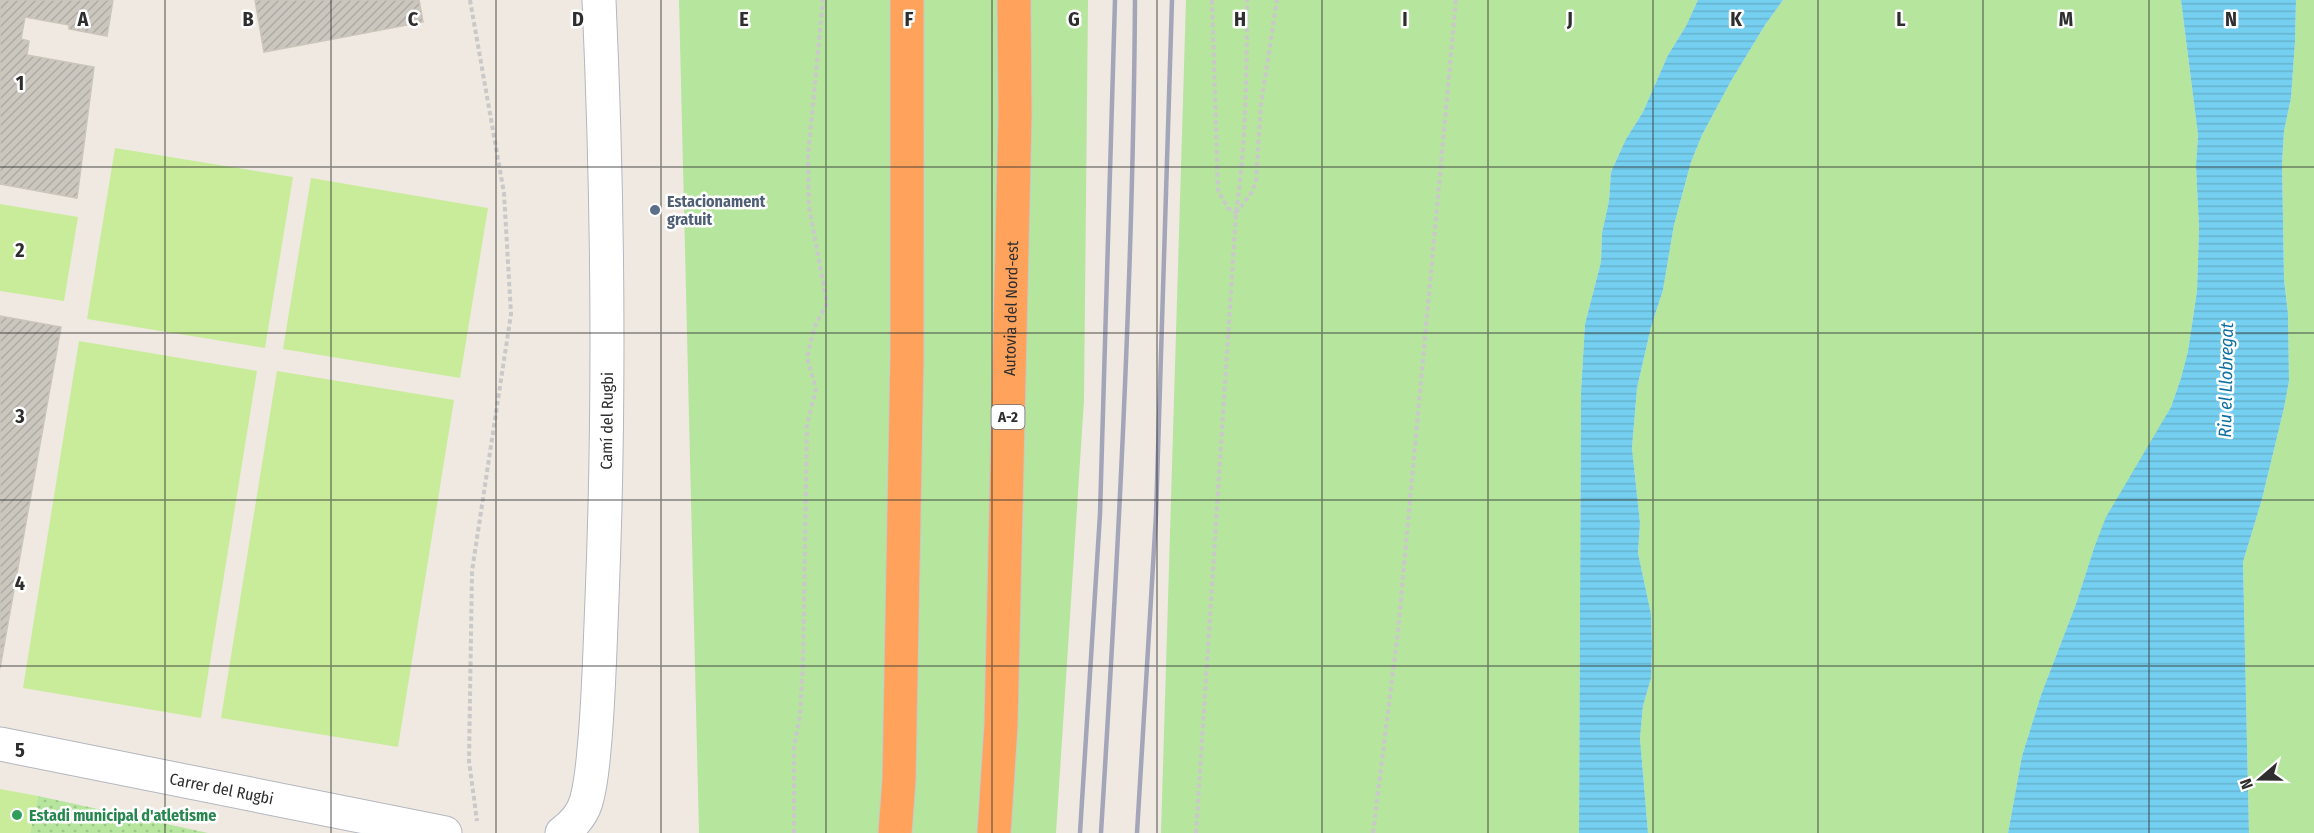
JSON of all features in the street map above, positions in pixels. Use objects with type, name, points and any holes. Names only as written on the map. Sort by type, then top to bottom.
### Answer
[{"type":"highway","points":[[895,833],[899,780],[907,355],[906,0]]},
{"type":"highway","name":"Autovia del Nord-est","points":[[994,833],[1001,713],[1015,115],[1014,0]]},
{"type":"street","name":"Camí del Rugbi","points":[[561,833],[574,825],[586,804],[592,773],[597,715],[606,504],[608,352],[599,0]]},
{"type":"street","name":"Carrer del Rugbi","points":[[0,744],[445,833]]},
{"type":"path","points":[[470,0],[504,193],[511,314],[472,571],[470,761],[477,814],[476,824]]},
{"type":"path","points":[[794,833],[794,747],[800,716],[803,663],[807,425],[816,389],[807,358],[814,328],[827,303],[809,207],[808,156],[823,0]]},
{"type":"path","points":[[1212,0],[1218,191],[1228,208],[1236,213]]},
{"type":"path","points":[[1196,833],[1236,213],[1244,136],[1247,0]]},
{"type":"path","points":[[1236,213],[1252,192],[1256,181],[1264,82],[1277,0]]},
{"type":"path","points":[[1373,833],[1398,631],[1456,0]]},
{"type":"green space","points":[[679,0],[1088,0],[1084,400],[1056,833],[699,833]]},
{"type":"green space","points":[[1186,0],[1698,0],[1686,26],[1668,55],[1643,112],[1626,139],[1611,172],[1609,201],[1602,233],[1601,262],[1585,324],[1581,392],[1579,833],[1161,833]]},
{"type":"green space","points":[[1783,0],[2181,0],[2198,135],[2196,166],[2199,228],[2197,291],[2188,351],[2171,407],[2094,548],[2076,604],[2041,695],[2022,756],[2008,833],[1648,833],[1640,738],[1643,706],[1651,678],[1652,647],[1651,614],[1638,553],[1640,523],[1632,448],[1637,388],[1651,327],[1663,290],[1674,225],[1691,162],[1702,135],[1731,81]]},
{"type":"green space","points":[[2296,0],[2314,0],[2314,833],[2249,833],[2243,562],[2262,499],[2289,381],[2282,163],[2284,131],[2291,98]]},
{"type":"green space","points":[[115,148],[293,177],[265,348],[87,319]]},
{"type":"green space","points":[[311,178],[488,208],[460,378],[283,349]]},
{"type":"green space","points":[[0,204],[78,217],[64,301],[0,291]]},
{"type":"green space","points":[[79,341],[257,371],[201,718],[23,688]]},
{"type":"green space","points":[[277,371],[454,400],[398,747],[221,718]]},
{"type":"green space","name":"Estadi municipal d'atletisme","points":[[0,789],[38,796],[30,833],[0,833]]},
{"type":"green space","points":[[38,796],[208,833],[30,833]]},
{"type":"water","points":[[1698,0],[1783,0],[1731,81],[1702,135],[1691,162],[1674,225],[1663,290],[1651,327],[1637,388],[1632,448],[1640,523],[1638,553],[1651,614],[1652,647],[1651,678],[1643,706],[1640,738],[1648,833],[1579,833],[1581,392],[1585,324],[1601,262],[1602,233],[1609,201],[1611,172],[1626,139],[1643,112],[1668,55],[1686,26]]},
{"type":"water","name":"Riu el Llobregat","points":[[2181,0],[2296,0],[2291,98],[2284,131],[2282,163],[2289,381],[2262,499],[2243,562],[2249,833],[2008,833],[2022,756],[2041,695],[2076,604],[2094,548],[2106,517],[2171,407],[2188,351],[2197,291],[2199,228],[2196,166],[2198,135]]},
{"type":"building","points":[[0,0],[113,0],[107,36],[69,29],[69,25],[25,17],[21,39],[29,41],[27,55],[94,67],[77,198],[0,184]]},
{"type":"building","points":[[255,0],[419,0],[423,22],[264,52]]},
{"type":"building","points":[[0,316],[61,327],[0,668]]},
{"type":"railway","points":[[1080,833],[1100,514],[1115,0]]},
{"type":"railway","points":[[1101,833],[1124,417],[1135,0]]},
{"type":"railway","points":[[1137,833],[1156,515],[1172,0]]},
{"type":"place","name":"Estacionament gratuit","points":[[655,210]]},
{"type":"place","name":"Estadi municipal d'atletisme","points":[[17,815]]}]
